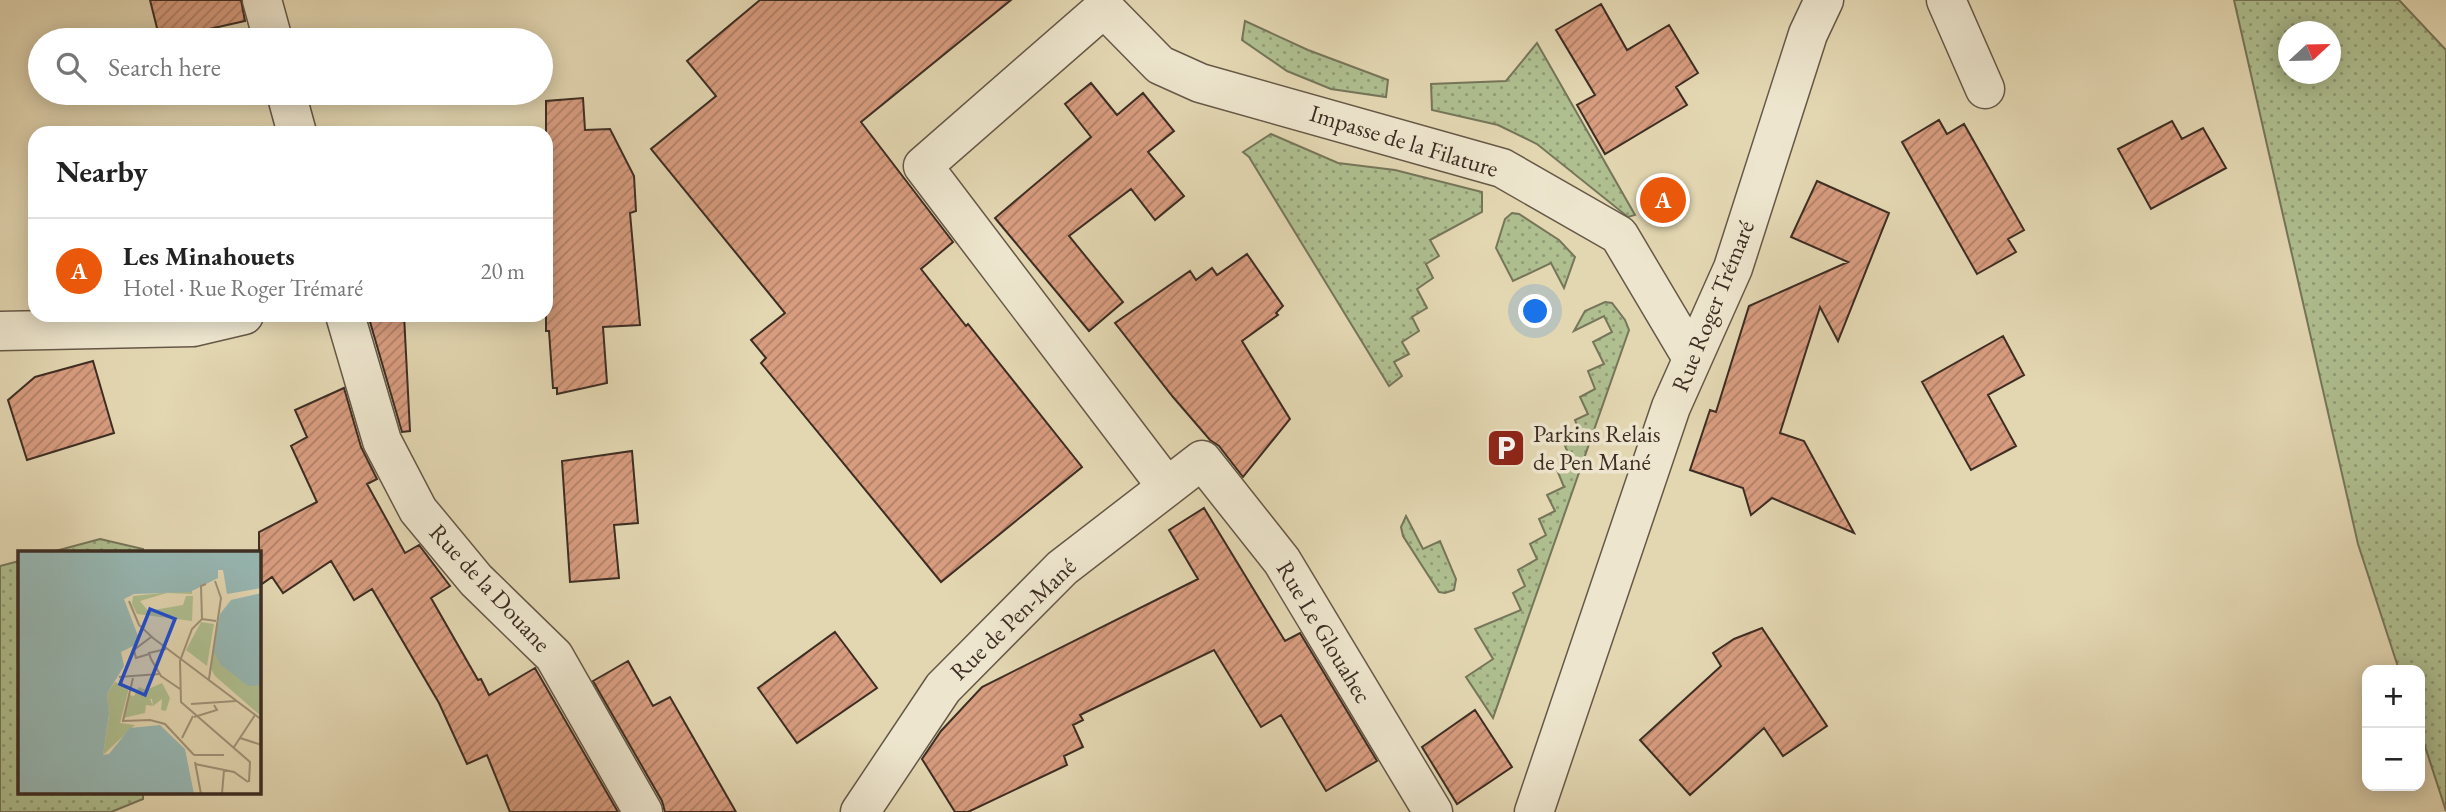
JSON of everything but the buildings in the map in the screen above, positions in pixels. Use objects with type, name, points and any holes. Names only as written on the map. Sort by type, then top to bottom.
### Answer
[{"type":"street","points":[[262,0],[269,28]]},
{"type":"street","name":"Rue Roger Trémaré","points":[[1534,812],[1671,407],[1733,268],[1808,34],[1824,0]]},
{"type":"street","points":[[1946,0],[1985,89]]},
{"type":"street","name":"Impasse de la Filature","points":[[1167,487],[923,166],[1104,8],[1160,65],[1200,83],[1502,169],[1619,235],[1692,358]]},
{"type":"street","points":[[289,105],[295,126]]},
{"type":"street","points":[[0,331],[193,327],[214,322]]},
{"type":"street","name":"Rue de la Douane","points":[[347,322],[382,440],[418,510],[476,580],[554,656],[643,812]]},
{"type":"street","name":"Rue de Pen-Mané","points":[[860,812],[943,688],[1062,568],[1202,460]]},
{"type":"street","name":"Rue Le Glouahec","points":[[1202,460],[1282,561],[1433,812]]},
{"type":"green space","points":[[2234,0],[2399,0],[2446,50],[2446,811],[2425,746],[2425,665],[2397,665],[2358,544]]},
{"type":"green space","points":[[1245,21],[1308,50],[1388,80],[1386,97],[1331,89],[1287,71],[1242,40]]},
{"type":"green space","points":[[1537,43],[1635,215],[1628,217],[1537,144],[1498,125],[1432,110],[1431,84],[1506,81]]},
{"type":"green space","points":[[1271,134],[1338,163],[1395,170],[1482,192],[1482,212],[1430,240],[1439,256],[1426,264],[1433,278],[1417,289],[1427,308],[1412,317],[1419,331],[1402,342],[1409,354],[1394,362],[1402,376],[1389,386],[1249,157],[1243,152]]},
{"type":"green space","points":[[1512,213],[1519,214],[1559,240],[1575,257],[1564,288],[1551,263],[1513,281],[1496,248],[1505,219]]},
{"type":"green space","points":[[1605,302],[1612,303],[1629,330],[1493,718],[1466,677],[1493,659],[1475,629],[1521,610],[1513,593],[1525,586],[1518,570],[1537,559],[1530,544],[1546,535],[1539,519],[1555,511],[1547,495],[1564,487],[1557,470],[1572,462],[1565,446],[1581,436],[1575,420],[1588,414],[1580,397],[1595,389],[1588,371],[1604,364],[1593,342],[1612,332],[1604,316],[1574,331],[1585,311]]},
{"type":"green space","points":[[1406,516],[1423,549],[1440,541],[1456,579],[1454,590],[1439,592],[1403,536],[1401,527]]},
{"type":"green space","points":[[100,539],[143,549],[143,551],[55,551]]},
{"type":"green space","points":[[18,561],[18,794],[143,794],[143,799],[111,812],[0,812],[0,566]]},
{"type":"place","name":"Les Minahouets","points":[[1663,200]]},
{"type":"place","name":"Parkins Relais de Pen Mané","points":[[1506,448]]}]
